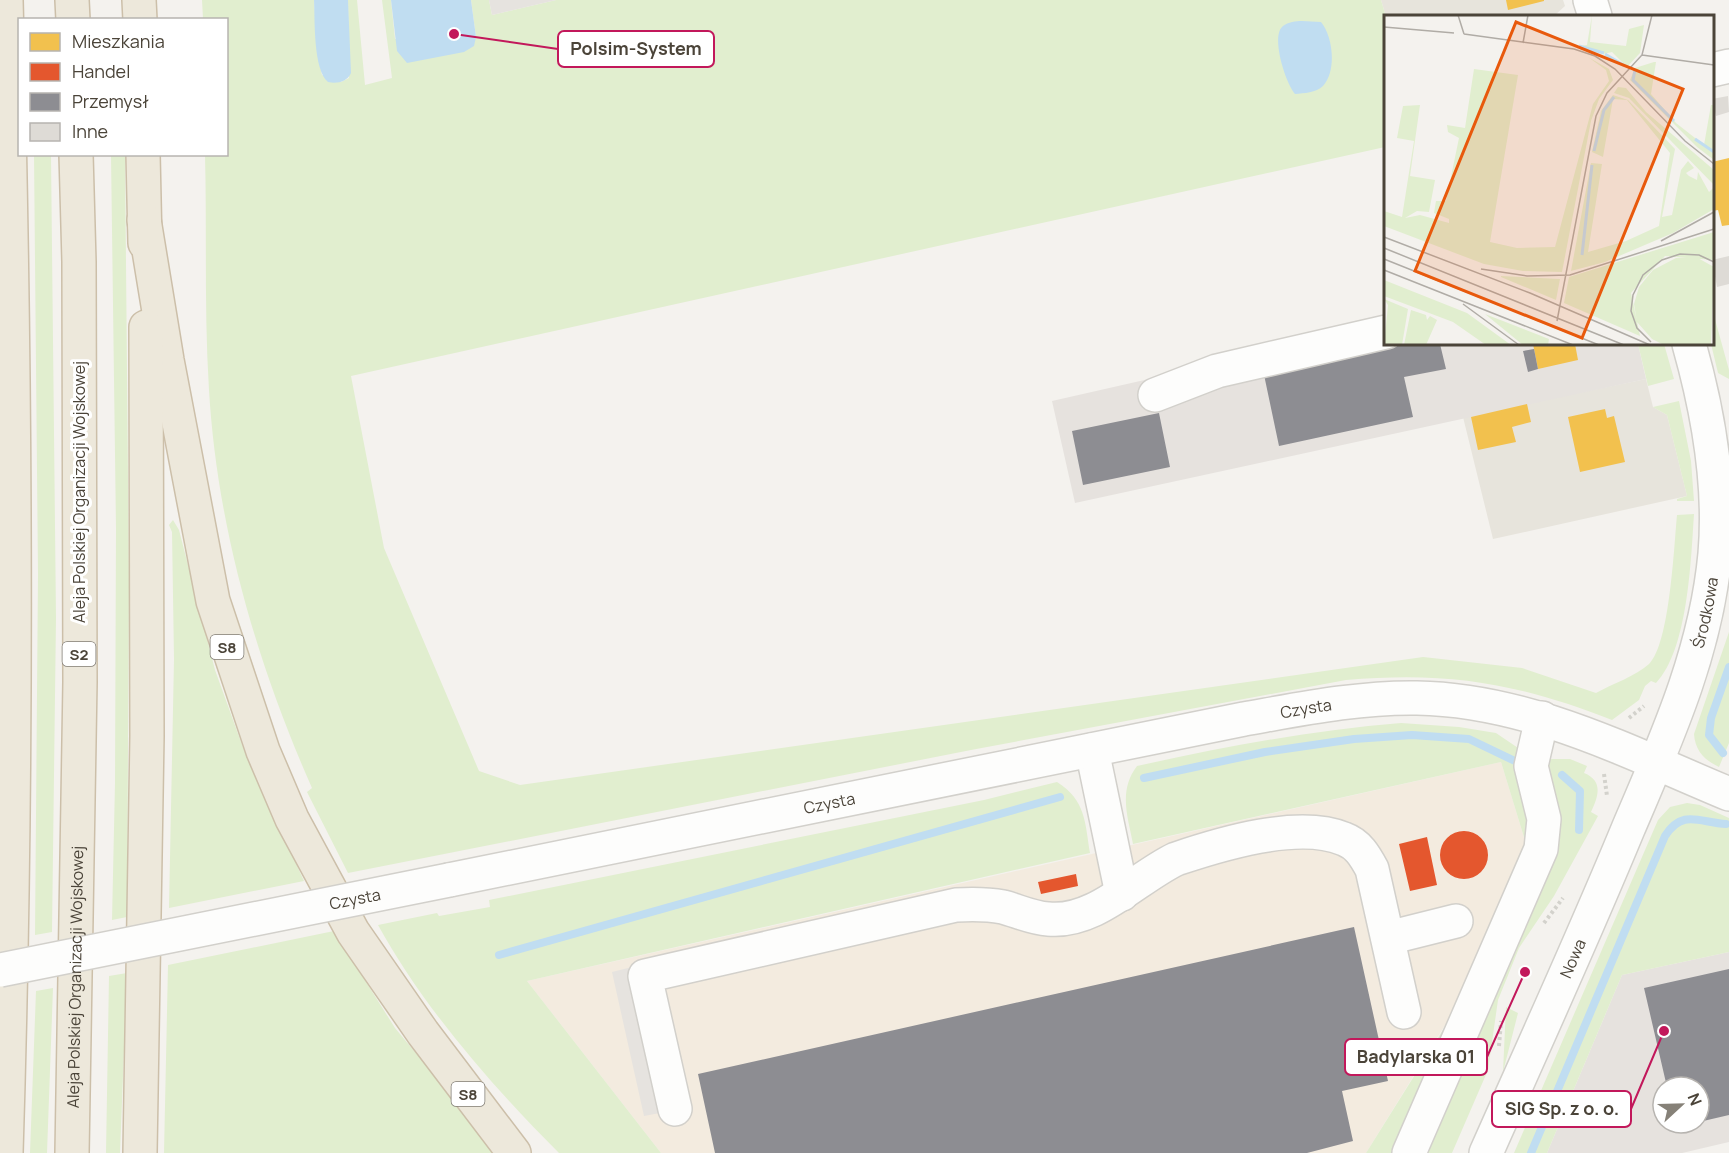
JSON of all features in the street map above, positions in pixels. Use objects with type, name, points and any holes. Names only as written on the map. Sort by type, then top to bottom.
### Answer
[{"type":"highway","points":[[6,0],[13,262],[15,692],[6,1153]]},
{"type":"highway","points":[[72,0],[73,18]]},
{"type":"highway","points":[[139,0],[140,18]]},
{"type":"highway","name":"Aleja Polskiej Organizacji Wojskowej","points":[[72,1153],[80,682],[76,156]]},
{"type":"highway","name":"S8","points":[[143,156],[144,220],[169,371],[213,601],[263,751],[297,828],[353,932],[423,1033],[514,1153]]},
{"type":"highway","points":[[140,1153],[147,736],[144,220]]},
{"type":"highway","points":[[423,1033],[537,1153]]},
{"type":"street","points":[[1590,0],[1595,15]]},
{"type":"street","points":[[1714,70],[1729,66]]},
{"type":"street","points":[[1155,395],[1217,371],[1384,332]]},
{"type":"street","name":"Środkowa","points":[[1657,763],[1697,648],[1707,610],[1715,554],[1716,498],[1710,439],[1689,345]]},
{"type":"street","name":"Czysta","points":[[0,970],[1314,707],[1392,699],[1456,700],[1542,718],[1657,763]]},
{"type":"street","points":[[1409,1153],[1541,849],[1544,819],[1531,766],[1542,718]]},
{"type":"street","points":[[1092,750],[1122,894]]},
{"type":"street","points":[[1657,763],[1729,794]]},
{"type":"street","name":"Nowa","points":[[1486,1153],[1657,763]]},
{"type":"street","points":[[675,1109],[645,976],[956,905],[1002,907],[1047,919],[1058,919],[1098,909],[1159,867],[1194,853],[1290,832],[1319,833],[1344,839],[1365,855],[1372,869],[1404,1012]]},
{"type":"street","points":[[1388,938],[1456,921]]},
{"type":"path","points":[[1626,721],[1646,704]]},
{"type":"path","points":[[1541,926],[1547,920]]},
{"type":"path","points":[[1498,1050],[1502,1018]]},
{"type":"shaded area","points":[[489,0],[556,0],[492,15]]},
{"type":"shaded area","points":[[1381,0],[1563,0],[1565,6],[1555,15],[1385,15]]},
{"type":"shaded area","points":[[1384,343],[1384,345],[1638,345],[1646,379],[1075,503],[1052,401],[1259,354]]},
{"type":"shaded area","points":[[1646,379],[1653,407],[1667,415],[1687,496],[1493,539],[1463,417]]},
{"type":"shaded area","points":[[1501,762],[1527,847],[1455,1009],[1366,1153],[661,1153],[527,981]]},
{"type":"shaded area","points":[[1729,952],[1729,1142],[1682,1153],[1547,1153],[1622,975]]},
{"type":"shaded area","points":[[632,967],[665,1112],[644,1116],[612,972]]},
{"type":"green space","points":[[202,0],[314,0],[318,56],[322,75],[341,82],[349,78],[348,0],[357,0],[365,85],[392,78],[382,0],[391,0],[395,39],[476,37],[471,0],[489,0],[492,15],[556,0],[1381,0],[1385,15],[1384,147],[351,376],[384,548],[479,771],[520,785],[1423,657],[1522,668],[1596,693],[1644,668],[1656,653],[1662,636],[1670,593],[1677,515],[1694,514],[1686,603],[1675,649],[1667,668],[1656,683],[1651,681],[1645,686],[1639,700],[1612,720],[1545,697],[1482,683],[1417,677],[1346,680],[971,750],[348,873],[307,792],[312,788],[292,741],[257,644],[243,594],[221,493],[213,441],[207,361],[205,156],[228,156],[228,18],[203,18]]},
{"type":"green space","points":[[34,156],[51,156],[56,618],[52,932],[35,935],[38,574]]},
{"type":"green space","points":[[111,156],[125,156],[129,585],[127,917],[112,920],[115,783],[116,529]]},
{"type":"green space","points":[[1714,316],[1729,370],[1729,379],[1718,373],[1711,345],[1714,345]]},
{"type":"green space","points":[[1638,345],[1664,345],[1674,379],[1648,386]]},
{"type":"green space","points":[[1679,401],[1691,461],[1694,501],[1677,501],[1687,496],[1667,415],[1653,407]]},
{"type":"green space","points":[[173,520],[179,530],[215,670],[245,753],[304,881],[169,908],[174,659],[172,532],[169,525]]},
{"type":"green space","points":[[1729,632],[1729,743],[1719,767],[1701,754],[1694,734]]},
{"type":"green space","points":[[1401,723],[1459,727],[1496,733],[1524,752],[1524,774],[1536,824],[1531,852],[1400,1153],[1366,1153],[1456,1009],[1527,847],[1501,762],[1133,844],[1126,795],[1131,775],[1137,766],[1268,740]]},
{"type":"green space","points":[[1546,759],[1570,759],[1587,766],[1584,773],[1595,780],[1598,790],[1591,812],[1598,816],[1554,896],[1519,948],[1498,1000],[1488,1070],[1452,1153],[1416,1153],[1547,856]]},
{"type":"green space","points":[[1057,782],[1074,796],[1079,804],[1085,822],[1090,853],[527,981],[661,1153],[559,1153],[460,1045],[416,986],[378,925],[437,913],[439,916],[490,907],[489,900],[984,800]]},
{"type":"green space","points":[[1687,803],[1700,805],[1729,818],[1729,952],[1622,975],[1547,1153],[1514,1153],[1658,820],[1670,807]]},
{"type":"green space","points":[[334,931],[395,1028],[499,1153],[164,1153],[168,965]]},
{"type":"green space","points":[[127,973],[120,1153],[106,1153],[109,976]]},
{"type":"green space","points":[[53,988],[47,1153],[30,1153],[36,991]]},
{"type":"green space","points":[[1506,1007],[1518,1013],[1503,1072]]},
{"type":"water","points":[[314,0],[348,0],[351,73],[341,82],[328,82],[320,67],[317,56]]},
{"type":"water","points":[[391,0],[471,0],[476,37],[474,46],[464,52],[407,63],[397,51]]},
{"type":"water","points":[[1302,21],[1321,22],[1331,44],[1332,63],[1323,86],[1306,93],[1295,94],[1284,71],[1278,39],[1279,31],[1283,26]]},
{"type":"building: Mieszkania","points":[[1506,0],[1544,0],[1544,1],[1508,10]]},
{"type":"building: Mieszkania","points":[[1729,158],[1729,225],[1722,226],[1718,210],[1714,211],[1714,162]]},
{"type":"building: Mieszkania","points":[[1533,345],[1575,345],[1578,360],[1538,369]]},
{"type":"building: Mieszkania","points":[[1527,404],[1531,422],[1512,427],[1516,442],[1478,450],[1471,417]]},
{"type":"building: Mieszkania","points":[[1605,409],[1607,418],[1614,416],[1625,462],[1580,472],[1568,417]]},
{"type":"building: Handel","points":[[1459,831],[1469,831],[1484,841],[1488,855],[1487,864],[1478,875],[1469,879],[1459,879],[1444,869],[1440,860],[1440,850],[1450,835]]},
{"type":"building: Handel","points":[[1427,837],[1437,885],[1410,891],[1399,844]]},
{"type":"building: Handel","points":[[1076,874],[1078,886],[1041,894],[1038,882]]},
{"type":"building: Przemysł","points":[[1384,344],[1440,345],[1446,369],[1404,377],[1413,417],[1279,446],[1263,370]]},
{"type":"building: Przemysł","points":[[1534,349],[1538,369],[1528,372],[1523,351]]},
{"type":"building: Przemysł","points":[[1159,413],[1170,467],[1083,485],[1072,431]]},
{"type":"building: Przemysł","points":[[1354,927],[1388,1081],[1342,1091],[1353,1141],[1307,1153],[715,1153],[698,1074]]},
{"type":"building: Przemysł","points":[[1729,969],[1729,1115],[1711,1119],[1711,1075],[1664,1075],[1644,988]]},
{"type":"building: Inne","points":[[1728,96],[1729,112],[1716,116],[1714,99]]},
{"type":"building: Inne","points":[[1729,256],[1729,284],[1717,287],[1714,260]]},
{"type":"waterway","points":[[1723,753],[1709,735],[1711,718],[1729,667]]},
{"type":"waterway","points":[[1144,778],[1265,752],[1354,739],[1412,735],[1469,739],[1517,762]]},
{"type":"waterway","points":[[1562,775],[1580,791],[1579,830]]},
{"type":"waterway","points":[[499,955],[1060,797]]},
{"type":"waterway","points":[[1531,1153],[1665,836],[1678,822],[1685,820],[1726,824]]},
{"type":"place","name":"Polsim-System","points":[[454,34]]},
{"type":"place","name":"Badylarska 01","points":[[1525,972]]},
{"type":"place","name":"SIG Sp. z o. o.","points":[[1664,1031]]}]
